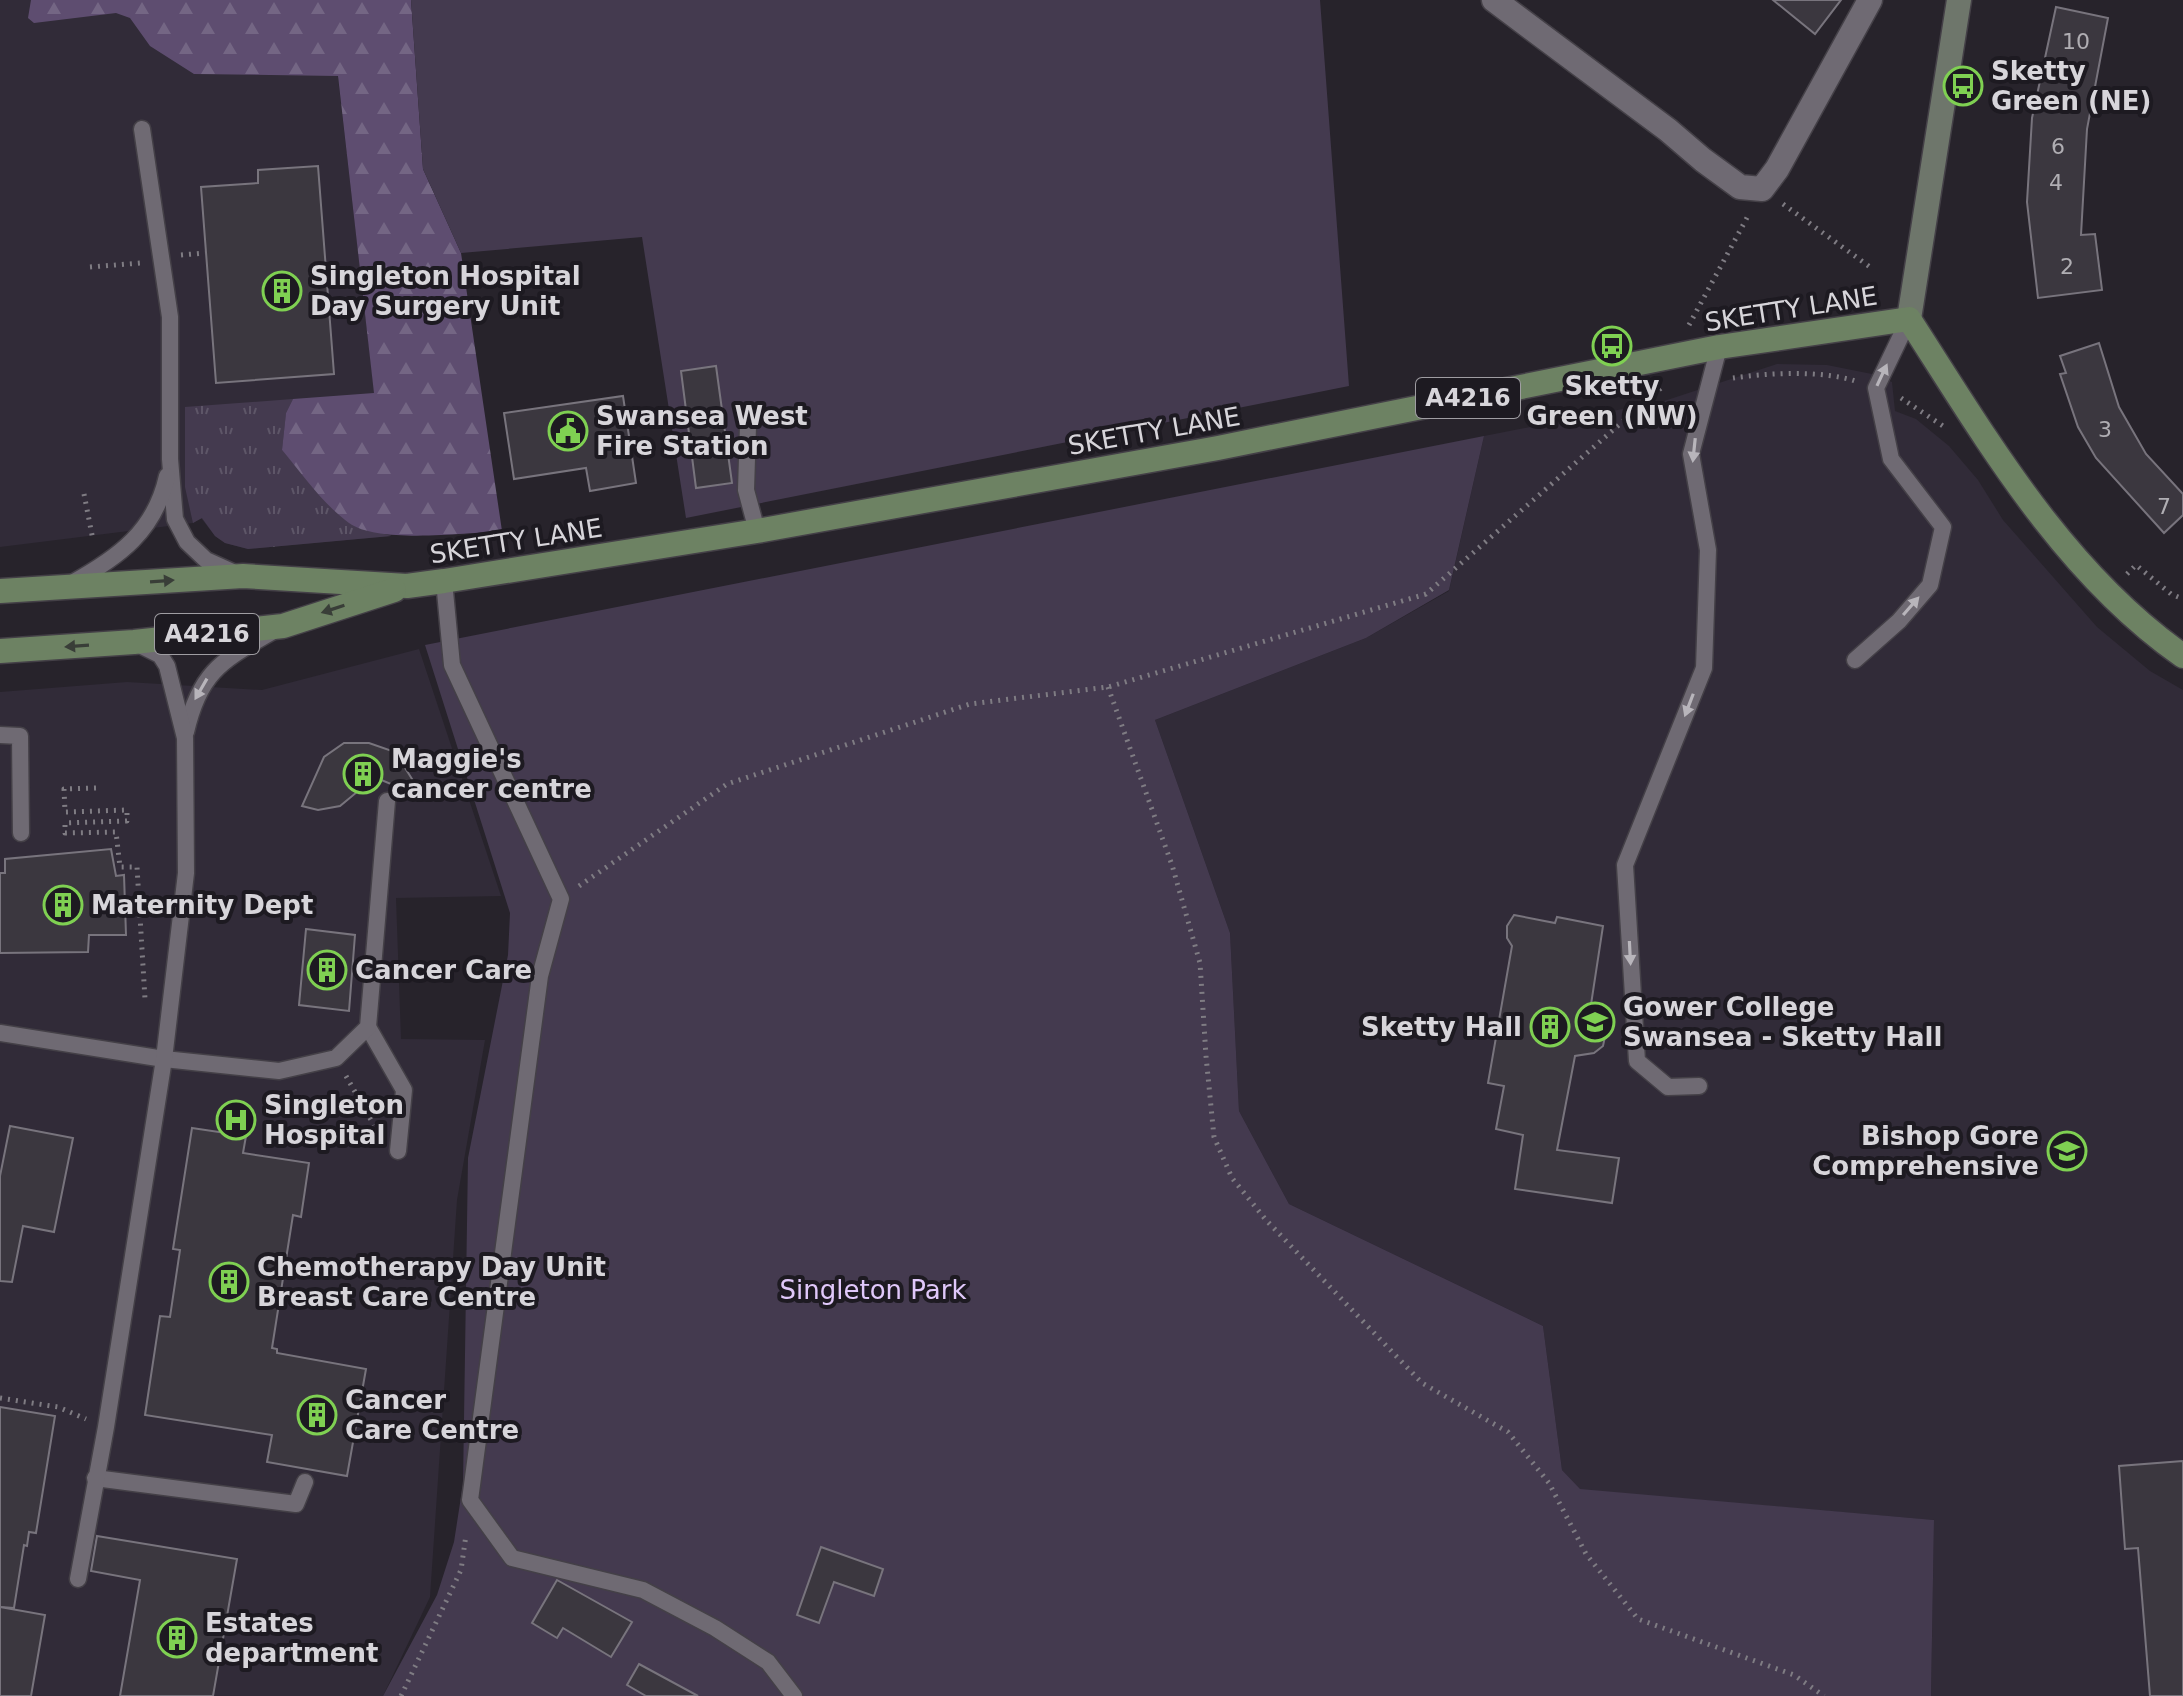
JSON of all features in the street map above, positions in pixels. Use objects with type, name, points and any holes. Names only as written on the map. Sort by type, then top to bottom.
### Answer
[{"type":"main road","points":[[1959,0],[1909,319],[2013,481],[2108,592],[2153,635],[2183,656]]},
{"type":"main road","name":"SKETTY LANE","points":[[0,651],[134,642],[283,626],[407,586],[757,531],[1218,448],[1719,347],[1909,319]]},
{"type":"main road","name":"SKETTY LANE","points":[[0,591],[243,576],[407,586]]},
{"type":"street","points":[[1494,0],[1740,187],[1762,189],[1777,169],[1870,0]]},
{"type":"lane","points":[[142,129],[170,317],[170,459],[175,519],[187,542],[206,560],[243,576]]},
{"type":"lane","points":[[1855,660],[1899,621],[1930,585],[1943,527],[1891,459],[1876,388],[1909,319]]},
{"type":"lane","points":[[1699,1086],[1668,1087],[1637,1061],[1625,865],[1704,668],[1708,550],[1691,454],[1719,347]]},
{"type":"lane","points":[[748,426],[746,490],[757,531]]},
{"type":"lane","points":[[62,588],[104,565],[147,525],[162,499],[170,459]]},
{"type":"lane","points":[[444,581],[452,665],[561,899],[540,976],[470,1500],[512,1558],[643,1590],[715,1628],[768,1662],[794,1696]]},
{"type":"lane","points":[[78,1579],[106,1427],[164,1059],[186,873],[185,738],[192,705],[216,668],[283,626]]},
{"type":"lane","points":[[134,642],[160,655],[167,666],[185,738]]},
{"type":"lane","points":[[0,735],[20,736],[21,833]]},
{"type":"lane","points":[[387,801],[368,1027],[404,1090],[398,1151]]},
{"type":"lane","points":[[0,1033],[164,1059],[279,1071],[336,1058],[368,1027]]},
{"type":"lane","points":[[95,1478],[296,1504],[305,1482]]},
{"type":"path","points":[[1689,326],[1762,189],[1870,267]]},
{"type":"path","points":[[1710,381],[1749,376],[1844,377],[1893,393],[1927,413],[1952,433]]},
{"type":"path","points":[[561,899],[727,784],[970,704],[1108,687],[1426,594],[1664,385]]},
{"type":"path","points":[[84,494],[93,540]]},
{"type":"path","points":[[2108,592],[2136,565],[2171,594],[2183,599]]},
{"type":"path","points":[[1108,687],[1172,865],[1200,963],[1214,1137],[1232,1178],[1266,1220],[1422,1383],[1508,1432],[1549,1483],[1586,1554],[1638,1619],[1794,1675],[1824,1696]]},
{"type":"path","points":[[96,788],[64,789],[65,812],[127,810],[127,821],[65,823],[65,833],[116,832],[120,867],[137,867],[145,999]]},
{"type":"path","points":[[336,1058],[374,1125]]},
{"type":"path","points":[[0,1398],[58,1407],[106,1427]]},
{"type":"path","points":[[401,1696],[461,1570]]},
{"type":"shaded area","points":[[0,0],[329,0],[391,536],[248,549],[225,543],[201,518],[193,523],[0,547]]},
{"type":"shaded area","name":"Gower College Swansea - Sketty Hall","points":[[1777,364],[1827,365],[1872,374],[1892,382],[1895,411],[1916,419],[1949,446],[1978,480],[2003,520],[2097,627],[2150,671],[2183,690],[2183,1696],[1931,1696],[1934,1520],[1580,1490],[1562,1470],[1543,1326],[1289,1204],[1239,1111],[1230,933],[1155,720],[1366,638],[1449,591],[1484,436],[1664,401]]},
{"type":"shaded area","name":"Singleton Hospital","points":[[419,649],[501,896],[396,898],[401,1039],[485,1040],[457,1200],[430,1597],[383,1696],[0,1696],[0,692],[127,682],[262,690]]},
{"type":"green space","points":[[31,0],[411,0],[423,169],[461,253],[502,531],[422,536],[362,529],[349,523],[330,507],[282,450],[286,413],[293,399],[374,393],[338,76],[194,74],[150,46],[130,18],[116,13],[34,23],[28,18]]},
{"type":"green space","points":[[411,0],[1320,0],[1349,386],[686,518],[642,237],[461,253],[423,169]]},
{"type":"green space","points":[[293,399],[286,413],[282,450],[351,524],[391,536],[248,549],[225,543],[215,536],[202,518],[193,523],[185,487],[185,407]]},
{"type":"green space","name":"Singleton Park","points":[[1484,436],[1449,590],[1366,638],[1155,720],[1230,933],[1239,1111],[1289,1204],[1543,1326],[1562,1470],[1580,1489],[1934,1520],[1931,1696],[383,1696],[437,1595],[454,1542],[463,1484],[468,1158],[508,955],[510,913],[425,645]]},
{"type":"building","points":[[1773,0],[1841,0],[1815,34]]},
{"type":"building","points":[[2056,7],[2108,18],[2087,129],[2081,235],[2095,234],[2102,290],[2038,298],[2027,202],[2032,118]]},
{"type":"building","name":"Singleton Hospital Day Surgery Unit","points":[[318,166],[334,374],[216,383],[201,187],[258,183],[258,170]]},
{"type":"building","points":[[2099,343],[2119,407],[2146,454],[2183,494],[2183,515],[2164,533],[2096,458],[2078,427],[2060,374],[2066,373],[2060,356]]},
{"type":"building","points":[[716,366],[732,483],[696,488],[681,371]]},
{"type":"building","name":"Swansea West Fire Station","points":[[623,396],[636,483],[590,491],[586,468],[514,479],[504,413]]},
{"type":"building","name":"Maggie's cancer centre","points":[[344,743],[369,743],[395,752],[424,798],[365,773],[357,792],[340,806],[318,810],[302,806],[324,757]]},
{"type":"building","name":"Maternity Dept","points":[[111,849],[116,876],[124,875],[126,935],[89,935],[88,952],[0,953],[0,873],[5,873],[5,859]]},
{"type":"building","name":"Sketty Hall","points":[[1514,915],[1555,923],[1557,917],[1603,926],[1590,1011],[1606,1032],[1603,1046],[1594,1053],[1575,1056],[1557,1150],[1619,1158],[1612,1203],[1515,1189],[1523,1135],[1496,1129],[1504,1086],[1488,1083],[1512,946],[1507,938],[1507,926]]},
{"type":"building","name":"Cancer Care","points":[[306,929],[355,935],[349,1011],[299,1005]]},
{"type":"building","points":[[10,1126],[73,1138],[54,1232],[23,1226],[12,1282],[0,1281],[0,1176]]},
{"type":"building","name":"Chemotherapy Day Unit Breast Care Centre","points":[[192,1128],[246,1136],[243,1153],[309,1163],[301,1217],[293,1215],[272,1348],[277,1349],[277,1353],[366,1369],[347,1476],[267,1462],[272,1435],[145,1415],[160,1316],[170,1317],[180,1250],[173,1249]]},
{"type":"building","points":[[0,1407],[55,1416],[36,1533],[29,1532],[27,1546],[24,1545],[14,1608],[0,1607]]},
{"type":"building","points":[[2183,1461],[2183,1696],[2150,1696],[2138,1548],[2125,1549],[2119,1466]]},
{"type":"building","name":"Estates department","points":[[97,1536],[237,1559],[213,1696],[120,1696],[140,1580],[91,1571]]},
{"type":"building","points":[[821,1547],[883,1569],[874,1596],[834,1582],[819,1623],[797,1615]]},
{"type":"building","points":[[557,1580],[632,1622],[611,1657],[563,1628],[557,1638],[532,1623]]},
{"type":"building","points":[[0,1607],[45,1615],[31,1696],[0,1696]]},
{"type":"building","points":[[639,1664],[698,1696],[646,1696],[627,1685]]},
{"type":"place","name":"Sketty Green (NE)","points":[[1963,86]]},
{"type":"place","name":"Singleton Hospital Day Surgery Unit","points":[[282,291]]},
{"type":"place","name":"Sketty Green (NW)","points":[[1612,346]]},
{"type":"place","name":"Swansea West Fire Station","points":[[568,431]]},
{"type":"place","name":"Maggie's cancer centre","points":[[363,774]]},
{"type":"place","name":"Maternity Dept","points":[[63,905]]},
{"type":"place","name":"Cancer Care","points":[[327,970]]},
{"type":"place","name":"Gower College Swansea - Sketty Hall","points":[[1595,1022]]},
{"type":"place","name":"Sketty Hall","points":[[1550,1027]]},
{"type":"place","name":"Singleton Hospital","points":[[236,1120]]},
{"type":"place","name":"Bishop Gore Comprehensive","points":[[2067,1151]]},
{"type":"place","name":"Chemotherapy Day Unit Breast Care Centre","points":[[229,1282]]},
{"type":"place","name":"Cancer Care Centre","points":[[317,1415]]},
{"type":"place","name":"Estates department","points":[[177,1638]]}]
